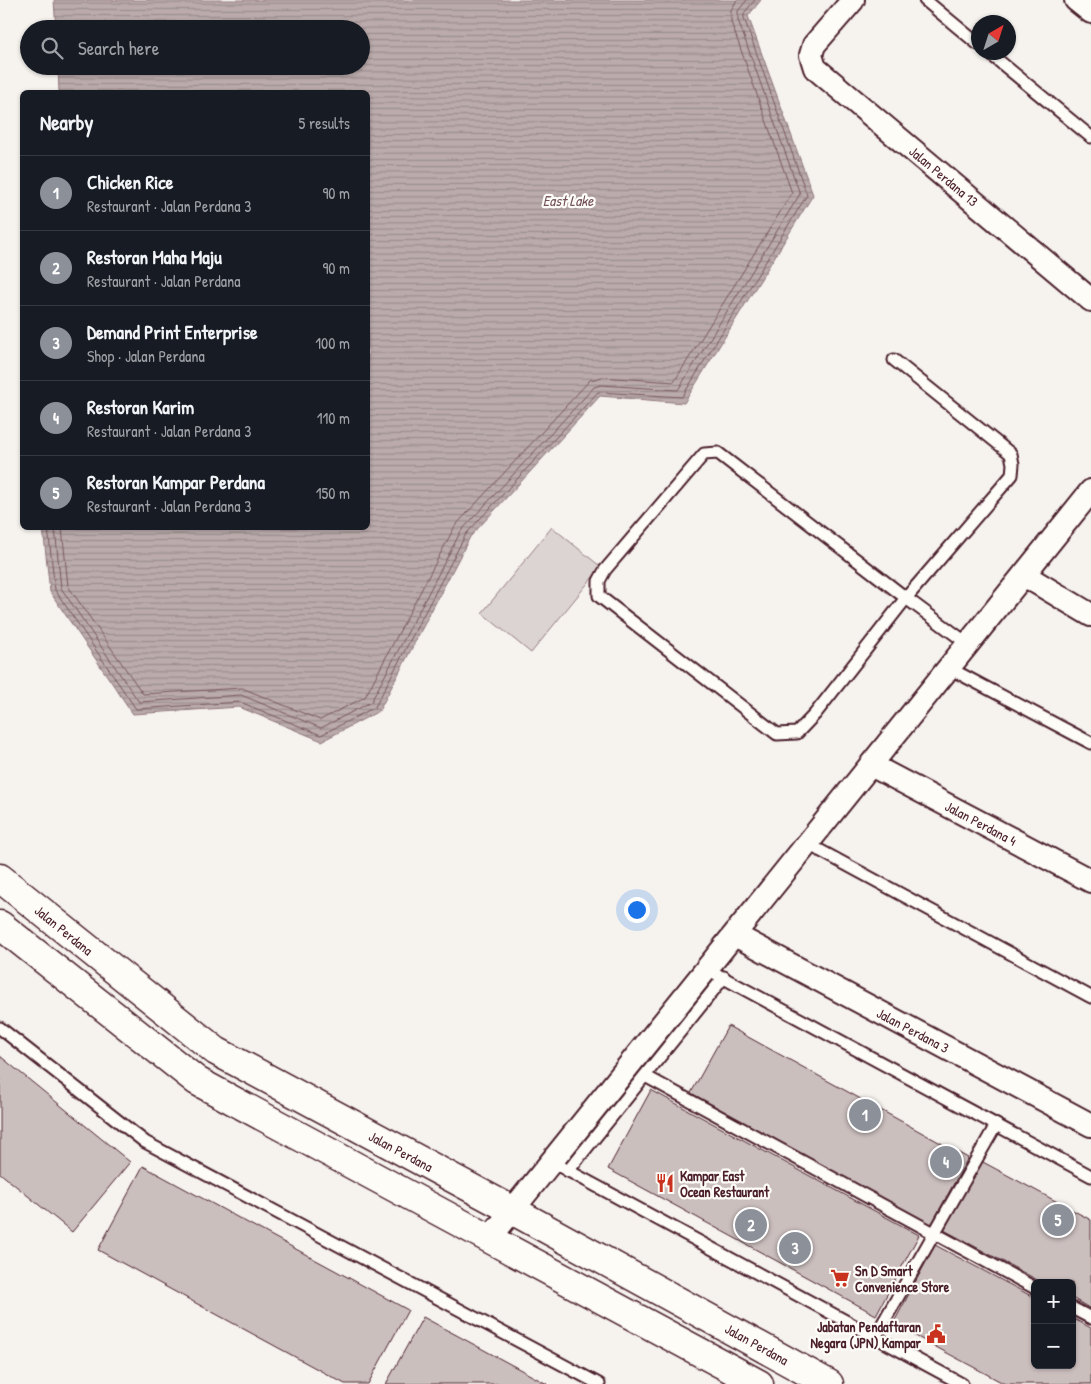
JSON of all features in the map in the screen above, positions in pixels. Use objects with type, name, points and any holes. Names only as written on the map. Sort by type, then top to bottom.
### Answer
[{"type":"street","name":"Jalan Perdana 13","points":[[853,0],[814,45],[811,55],[815,68],[1091,300]]},
{"type":"street","points":[[1076,0],[1091,12]]},
{"type":"street","points":[[490,1238],[512,1210],[560,1167],[715,973],[735,935],[1091,491]]},
{"type":"street","points":[[1024,575],[1091,615]]},
{"type":"street","name":"Jalan Perdana 4","points":[[871,764],[1091,881]]},
{"type":"street","name":"Jalan Perdana","points":[[0,878],[216,1051],[512,1210],[829,1384]]},
{"type":"street","points":[[1,929],[197,1081],[759,1384]]},
{"type":"street","name":"Jalan Perdana 3","points":[[735,935],[1091,1126]]},
{"type":"lane","points":[[924,0],[971,38]]},
{"type":"lane","points":[[998,60],[1091,137]]},
{"type":"lane","points":[[894,360],[1011,454],[1013,464],[1012,475],[906,598],[798,733],[776,734],[599,596],[599,581],[605,570],[704,454],[718,453],[906,598],[968,644]]},
{"type":"lane","points":[[949,668],[1091,744]]},
{"type":"lane","points":[[808,844],[1091,996]]},
{"type":"lane","points":[[962,1384],[560,1167],[645,1076],[715,973],[1091,1176]]},
{"type":"lane","points":[[0,1028],[145,1142],[599,1384]]},
{"type":"lane","points":[[645,1076],[1031,1286]]},
{"type":"lane","points":[[875,1337],[996,1125]]},
{"type":"lane","points":[[1076,1310],[1091,1318]]},
{"type":"shaded area","points":[[552,527],[601,567],[531,653],[482,613]]},
{"type":"water","name":"East Lake","points":[[54,0],[761,0],[748,16],[813,195],[684,403],[600,396],[470,537],[379,711],[322,741],[239,707],[133,714],[50,592],[43,530],[370,530],[370,90],[59,90],[58,75],[370,75],[370,20],[55,20]]},
{"type":"building","points":[[728,1026],[968,1158],[931,1225],[691,1093]]},
{"type":"building","points":[[0,1056],[130,1162],[72,1232],[0,1173]]},
{"type":"building","points":[[651,1090],[919,1235],[876,1315],[608,1169]]},
{"type":"building","points":[[981,1161],[1091,1220],[1091,1309],[1076,1300],[1076,1279],[1036,1279],[944,1230]]},
{"type":"building","points":[[143,1166],[408,1310],[368,1384],[345,1384],[98,1250]]},
{"type":"building","points":[[935,1245],[1031,1296],[1031,1369],[1076,1369],[1076,1320],[1091,1328],[1091,1384],[1005,1384],[893,1324]]},
{"type":"building","points":[[423,1317],[547,1384],[386,1384]]},
{"type":"place","name":"Chicken Rice","points":[[865,1115]]},
{"type":"place","name":"Restoran Karim","points":[[946,1162]]},
{"type":"place","name":"Kampar East Ocean Restaurant","points":[[665,1183]]},
{"type":"place","name":"Restoran Kampar Perdana","points":[[1058,1220]]},
{"type":"place","name":"Restoran Maha Maju","points":[[751,1225]]},
{"type":"place","name":"Demand Print Enterprise","points":[[795,1248]]},
{"type":"place","name":"Sn D Smart Convenience Store","points":[[840,1278]]},
{"type":"place","name":"Jabatan Pendaftaran Negara (JPN) Kampar","points":[[936,1334]]}]
